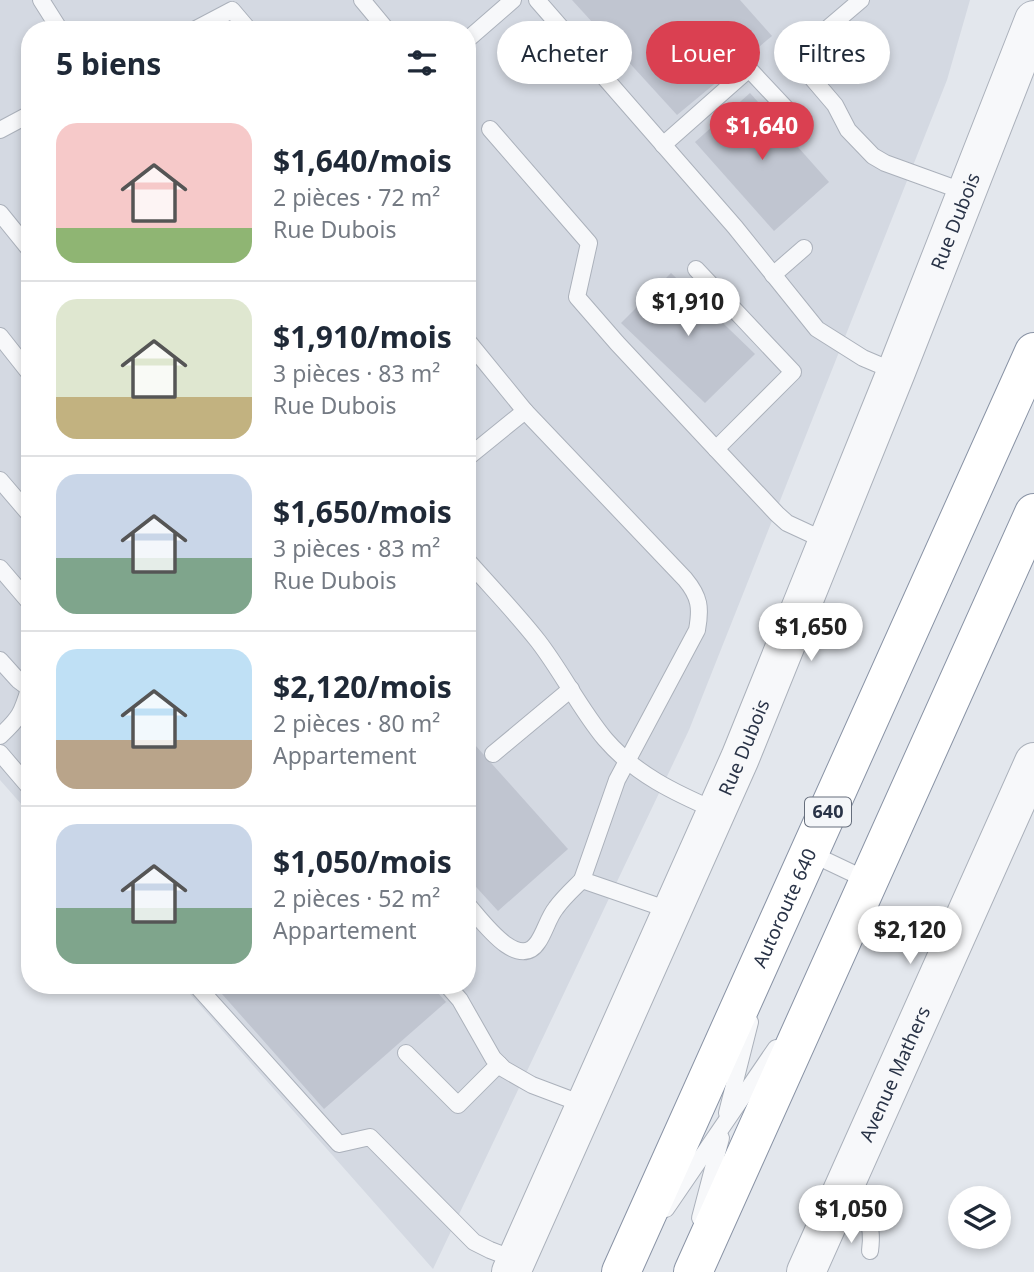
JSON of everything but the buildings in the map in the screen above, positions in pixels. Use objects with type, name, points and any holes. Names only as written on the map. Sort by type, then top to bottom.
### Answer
[{"type":"highway","name":"Autoroute 640","points":[[622,1272],[1034,352]]},
{"type":"highway","points":[[693,1272],[1034,513]]},
{"type":"street","name":"Rue Dubois","points":[[514,1266],[760,709],[1034,20]]},
{"type":"street","name":"Avenue Mathers","points":[[806,1272],[1034,762]]},
{"type":"lane","points":[[41,0],[54,21]]},
{"type":"lane","points":[[362,0],[380,21]]},
{"type":"lane","points":[[476,32],[513,0]]},
{"type":"lane","points":[[537,0],[734,227],[817,329],[863,358],[896,372]]},
{"type":"lane","points":[[861,0],[794,57],[835,105],[848,130],[873,156],[885,163],[965,192]]},
{"type":"lane","points":[[211,21],[232,10],[241,21]]},
{"type":"lane","points":[[663,145],[749,69],[794,117]]},
{"type":"lane","points":[[0,130],[21,119]]},
{"type":"lane","points":[[490,129],[589,243],[577,297],[776,514],[788,523],[828,542]]},
{"type":"lane","points":[[0,213],[21,239]]},
{"type":"lane","points":[[773,275],[804,248]]},
{"type":"lane","points":[[696,268],[793,372],[716,449]]},
{"type":"lane","points":[[0,336],[21,363]]},
{"type":"lane","points":[[476,351],[525,411],[694,589],[699,617],[697,630],[618,780],[582,880],[555,908],[538,944],[525,951],[518,951],[499,940],[476,914]]},
{"type":"lane","points":[[476,451],[525,411]]},
{"type":"lane","points":[[0,480],[21,504]]},
{"type":"lane","points":[[0,568],[21,592]]},
{"type":"lane","points":[[476,570],[538,642],[605,739],[627,761],[655,782],[717,811]]},
{"type":"lane","points":[[0,660],[21,682]]},
{"type":"lane","points":[[494,754],[571,689]]},
{"type":"lane","points":[[0,736],[21,713]]},
{"type":"lane","points":[[0,753],[21,778]]},
{"type":"lane","points":[[810,853],[869,881]]},
{"type":"lane","points":[[582,880],[672,911]]},
{"type":"lane","points":[[685,1272],[772,939]]},
{"type":"lane","points":[[622,1272],[829,971]]},
{"type":"lane","points":[[204,994],[339,1144],[370,1137],[474,1242],[514,1266]]},
{"type":"lane","points":[[455,994],[499,1064],[532,1085],[585,1105]]},
{"type":"lane","points":[[406,1053],[458,1105],[499,1064]]},
{"type":"lane","points":[[841,1193],[859,1205],[867,1216],[871,1224],[870,1251]]},
{"type":"shaded area","points":[[0,0],[970,0],[947,80],[689,730],[433,1269],[190,994],[476,994],[476,21],[21,21],[21,804],[0,780]]}]
